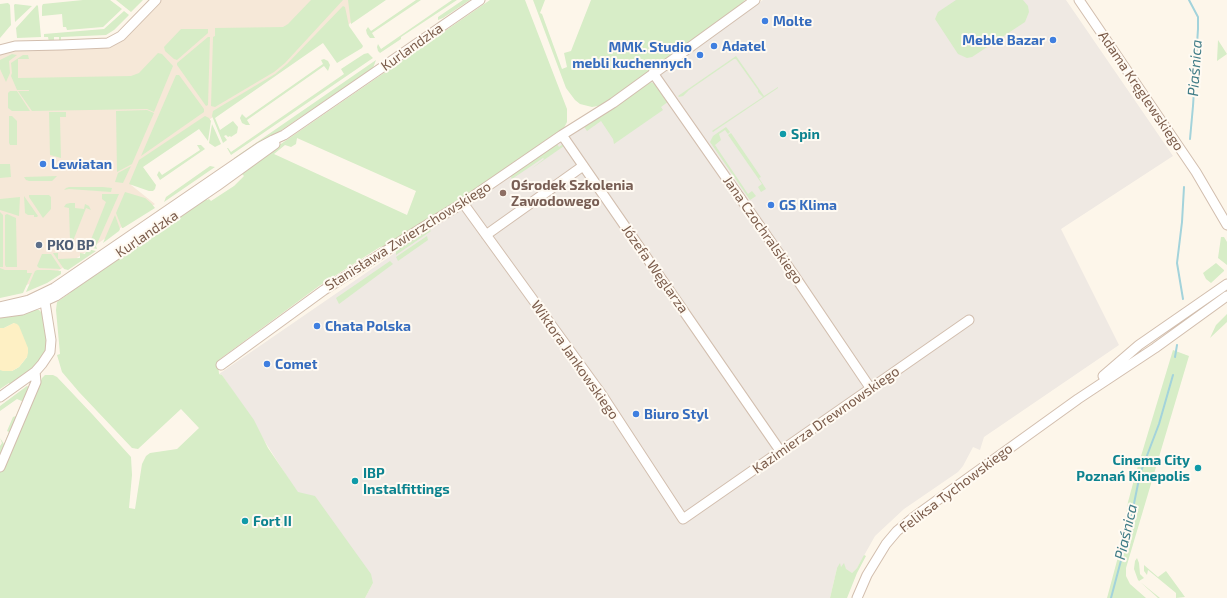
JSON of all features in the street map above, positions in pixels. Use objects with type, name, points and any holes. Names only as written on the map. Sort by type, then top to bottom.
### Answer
[{"type":"street","points":[[0,50],[15,46],[61,45],[108,42],[115,40],[121,36],[156,0]]},
{"type":"street","name":"Kurlandzka","points":[[0,307],[44,297],[56,296],[217,186],[269,149],[284,135],[480,0]]},
{"type":"street","name":"Stanisława Zwierzchowskiego","points":[[221,365],[324,290],[463,203],[562,135],[613,103],[755,0]]},
{"type":"street","name":"Adama Kręglewskiego","points":[[1079,0],[1202,182],[1227,225]]},
{"type":"street","name":"Jana Czochralskiego","points":[[653,73],[872,389]]},
{"type":"street","name":"Józefa Węglarza","points":[[562,135],[782,452]]},
{"type":"street","points":[[486,235],[583,166]]},
{"type":"street","name":"Adama Kręglewskiego","points":[[1202,182],[1227,214]]},
{"type":"street","name":"Wiktora Jankowskiego","points":[[463,203],[602,395],[683,519]]},
{"type":"street","name":"Feliksa Tychowskiego","points":[[1078,399],[1139,345],[1227,284]]},
{"type":"street","name":"Feliksa Tychowskiego","points":[[857,598],[867,575],[886,544],[898,531],[932,503],[1078,399],[1227,296]]},
{"type":"street","points":[[0,397],[35,372],[51,350],[52,340],[44,297]]},
{"type":"street","name":"Kurlandzka","points":[[0,313],[22,310],[44,297]]},
{"type":"street","name":"Kazimierza Drewnowskiego","points":[[683,519],[782,452],[969,320]]},
{"type":"street","points":[[1152,336],[1159,344]]},
{"type":"street","points":[[0,467],[36,382],[35,372]]},
{"type":"shaded area","points":[[161,0],[384,0],[137,169],[131,185],[155,204],[58,271],[11,292],[0,293],[0,55],[14,50],[120,41]]},
{"type":"shaded area","points":[[763,0],[1066,0],[1173,156],[1061,229],[1119,345],[984,437],[980,450],[973,447],[963,466],[958,472],[904,509],[875,536],[857,568],[852,573],[837,568],[830,598],[365,598],[373,583],[298,494],[253,421],[222,375],[219,374]]},
{"type":"green space","points":[[83,0],[110,0],[122,9],[103,27],[67,30],[66,27],[63,27],[62,14],[42,16],[43,4]]},
{"type":"green space","points":[[116,0],[143,0],[131,12]]},
{"type":"green space","points":[[311,0],[343,0],[285,63],[274,72],[215,107],[211,106],[213,37],[215,36],[215,28],[283,27],[288,24]]},
{"type":"green space","points":[[348,0],[386,0],[351,24]]},
{"type":"green space","points":[[416,0],[421,0],[372,33],[375,38],[370,38],[366,30],[368,27],[371,31]]},
{"type":"green space","points":[[452,0],[457,0],[401,37],[401,39],[380,53],[378,51],[378,44],[381,49]]},
{"type":"green space","points":[[463,0],[470,0],[438,20],[438,17]]},
{"type":"green space","points":[[490,0],[525,0],[567,109],[567,122],[563,130],[442,213],[386,246],[380,247],[319,286],[220,359],[218,363],[219,374],[222,375],[254,420],[268,448],[298,492],[315,496],[371,574],[373,583],[365,598],[0,598],[0,446],[2,443],[0,438],[4,444],[9,432],[7,431],[13,417],[16,416],[18,411],[21,411],[24,402],[17,399],[0,411],[0,406],[27,386],[37,391],[42,378],[45,375],[53,375],[57,377],[131,457],[132,475],[129,508],[135,509],[142,464],[146,456],[150,453],[177,449],[199,428],[181,409],[138,449],[132,448],[62,372],[57,355],[60,354],[56,310],[57,302],[70,293],[68,290],[206,198],[207,200],[209,199],[211,201],[234,186],[244,176],[242,174],[244,171],[243,170]],"holes":[[[297,138],[416,191],[407,215],[274,154],[285,145],[291,147],[296,144]]]},
{"type":"green space","points":[[533,0],[545,0],[540,13],[542,14],[562,69],[567,67],[564,53],[571,51],[591,0],[745,0],[736,11],[631,84],[604,105],[592,107],[580,104],[566,88]]},
{"type":"green space","points":[[956,0],[1023,0],[1028,6],[1029,12],[1025,22],[972,57],[967,58],[958,54],[935,19],[938,12]]},
{"type":"green space","points":[[8,3],[10,5],[11,25],[0,38],[0,4]]},
{"type":"green space","points":[[14,5],[32,6],[15,22]]},
{"type":"green space","points":[[37,5],[41,37],[17,38],[16,28]]},
{"type":"green space","points":[[343,6],[345,7],[349,26],[363,46],[362,48],[337,63],[323,43],[215,118],[220,130],[233,121],[238,127],[237,133],[231,137],[226,135],[224,136],[227,140],[223,143],[212,116],[213,111],[275,74],[287,64]]},
{"type":"green space","points":[[124,11],[129,15],[114,30],[106,35],[61,37],[61,42],[59,42],[59,37],[54,37],[54,42],[49,42],[48,37],[44,37],[44,34],[104,29]]},
{"type":"green space","points":[[181,29],[208,29],[208,33],[177,60],[165,51],[164,47]]},
{"type":"green space","points":[[208,37],[210,37],[208,105],[206,106],[177,63]]},
{"type":"green space","points":[[1218,40],[1227,54],[1217,61]]},
{"type":"green space","points":[[158,53],[162,54],[173,66],[154,112],[147,109],[32,111],[18,91],[29,90],[17,90],[11,76],[11,63],[23,55],[28,55],[29,59],[18,59],[18,78],[131,76],[139,73]]},
{"type":"green space","points":[[368,53],[373,58],[231,155],[227,148],[231,152],[344,74],[341,69]]},
{"type":"green space","points":[[12,54],[17,55],[9,61],[10,73],[6,82],[0,69],[0,60]]},
{"type":"green space","points":[[736,56],[764,96],[778,88],[713,132],[712,131],[763,97],[736,59],[689,90],[683,96],[678,96]]},
{"type":"green space","points":[[324,59],[328,61],[330,65],[328,71],[324,66],[247,120],[250,125],[242,123],[240,118],[242,114],[246,118],[323,64],[321,60]]},
{"type":"green space","points":[[376,60],[373,68],[236,161],[234,158]]},
{"type":"green space","points":[[176,75],[179,75],[204,109],[204,112],[141,156]]},
{"type":"green space","points":[[650,82],[656,84],[669,101],[661,107],[663,110],[614,144],[613,139],[601,121],[587,131],[583,125]]},
{"type":"green space","points":[[10,91],[17,91],[30,111],[12,111],[8,108],[8,93]]},
{"type":"green space","points":[[147,110],[154,113],[132,164],[117,172],[116,111]]},
{"type":"green space","points":[[49,112],[66,112],[66,117],[60,117],[61,158],[50,155]]},
{"type":"green space","points":[[9,116],[12,116],[17,121],[17,145],[10,145],[9,143]]},
{"type":"green space","points":[[205,116],[211,121],[208,141],[199,129],[143,167],[156,185],[153,191],[129,184],[139,160]]},
{"type":"green space","points":[[212,124],[221,144],[215,147],[209,143]]},
{"type":"green space","points":[[726,127],[730,132],[728,134],[725,130],[719,134],[721,140],[715,145],[748,194],[752,191],[756,196],[750,200],[710,142],[713,136]]},
{"type":"green space","points":[[731,133],[761,177],[759,178],[766,189],[761,192],[758,187],[762,184],[728,135]]},
{"type":"green space","points":[[557,144],[559,147],[563,144],[564,146],[531,169],[544,159],[543,158],[512,179],[510,175]]},
{"type":"green space","points":[[197,145],[201,145],[205,149],[160,180],[157,175],[159,171],[162,175],[200,150]]},
{"type":"green space","points":[[0,164],[10,164],[11,177],[0,178]]},
{"type":"green space","points":[[131,166],[123,183],[115,182],[118,173]]},
{"type":"green space","points":[[210,166],[215,167],[164,202],[166,197]]},
{"type":"green space","points":[[57,176],[52,181],[29,181],[24,177]]},
{"type":"green space","points":[[69,187],[112,188],[111,192],[69,189],[64,190]]},
{"type":"green space","points":[[125,192],[145,198],[155,208],[122,228],[116,213]]},
{"type":"green space","points":[[102,194],[119,194],[96,246],[97,249],[88,247],[106,202],[102,199]]},
{"type":"green space","points":[[29,195],[49,195],[51,197],[51,209],[43,218],[29,197]]},
{"type":"green space","points":[[24,196],[38,216],[37,217],[25,213]]},
{"type":"green space","points":[[20,197],[19,216],[0,210],[0,199]]},
{"type":"green space","points":[[75,203],[75,208],[84,209],[85,204],[89,206],[91,210],[86,208],[73,241],[70,241],[69,208],[64,207],[66,204]]},
{"type":"green space","points":[[0,212],[3,215],[3,267],[0,267]]},
{"type":"green space","points":[[7,214],[16,218],[17,267],[6,267],[5,265],[5,215]]},
{"type":"green space","points":[[115,215],[120,229],[103,243]]},
{"type":"green space","points":[[428,229],[431,231],[396,255],[396,247]]},
{"type":"green space","points":[[427,236],[428,240],[398,261],[396,257]]},
{"type":"green space","points":[[1221,237],[1224,237],[1227,242],[1227,265],[1218,258]]},
{"type":"green space","points":[[87,249],[96,251],[68,270],[64,269],[53,253],[58,253],[58,259],[80,258],[80,253],[85,254]]},
{"type":"green space","points":[[42,254],[51,254],[61,269],[39,268],[37,266]]},
{"type":"green space","points":[[390,261],[393,264],[339,304],[336,298]]},
{"type":"green space","points":[[1216,263],[1224,271],[1211,283],[1206,279],[1203,273]]},
{"type":"green space","points":[[0,268],[5,270],[27,270],[27,273],[32,273],[23,293],[0,298]]},
{"type":"green space","points":[[35,271],[61,271],[61,274],[47,283],[26,292]]},
{"type":"green space","points":[[34,309],[39,310],[43,314],[47,333],[47,349],[42,358],[31,369],[11,386],[9,383],[0,389],[0,370],[12,371],[19,367],[27,357],[14,323],[4,328],[0,328],[0,316]]},
{"type":"green space","points":[[1227,314],[1227,322],[1210,338],[1216,325]]},
{"type":"green space","points":[[1173,350],[1189,356],[1126,568],[1126,576],[1130,584],[1146,598],[1107,598],[1122,542],[1128,502]]},
{"type":"green space","points":[[864,555],[866,556],[847,598],[830,598],[837,568],[840,563],[841,567],[844,563],[846,569],[852,573],[857,568]]},
{"type":"green space","points":[[1137,558],[1140,574],[1144,578],[1139,581],[1134,569]]},
{"type":"green space","points":[[1144,565],[1158,577],[1166,571],[1185,597],[1176,598],[1176,593],[1148,570],[1147,575],[1144,571]]},
{"type":"green space","points":[[1140,582],[1160,598],[1158,598]]},
{"type":"sand","points":[[14,323],[19,326],[28,348],[28,353],[27,357],[19,367],[12,371],[3,371],[0,370],[0,328],[4,328]]},
{"type":"waterway","name":"Piaśnica","points":[[1189,0],[1198,17],[1190,139]]},
{"type":"waterway","name":"Piaśnica","points":[[1183,299],[1177,263],[1182,222],[1184,187]]},
{"type":"waterway","name":"Piaśnica","points":[[1175,357],[1177,345]]},
{"type":"waterway","name":"Piaśnica","points":[[1111,598],[1127,538],[1140,474],[1159,424],[1173,375]]},
{"type":"place","name":"Molte","points":[[765,21]]},
{"type":"place","name":"Meble Bazar","points":[[1053,40]]},
{"type":"place","name":"Adatel","points":[[714,46]]},
{"type":"place","name":"MMK. Studio mebli kuchennych","points":[[700,55]]},
{"type":"place","name":"Spin","points":[[783,134]]},
{"type":"place","name":"Lewiatan","points":[[43,164]]},
{"type":"place","name":"Ośrodek Szkolenia Zawodowego","points":[[503,193]]},
{"type":"place","name":"GS Klima","points":[[771,205]]},
{"type":"place","name":"PKO BP","points":[[39,245]]},
{"type":"place","name":"Chata Polska","points":[[317,326]]},
{"type":"place","name":"Comet","points":[[267,364]]},
{"type":"place","name":"Biuro Styl","points":[[636,414]]},
{"type":"place","name":"Cinema City Poznań Kinepolis","points":[[1198,468]]},
{"type":"place","name":"IBP Instalfittings","points":[[355,481]]},
{"type":"place","name":"Fort II","points":[[245,521]]}]
